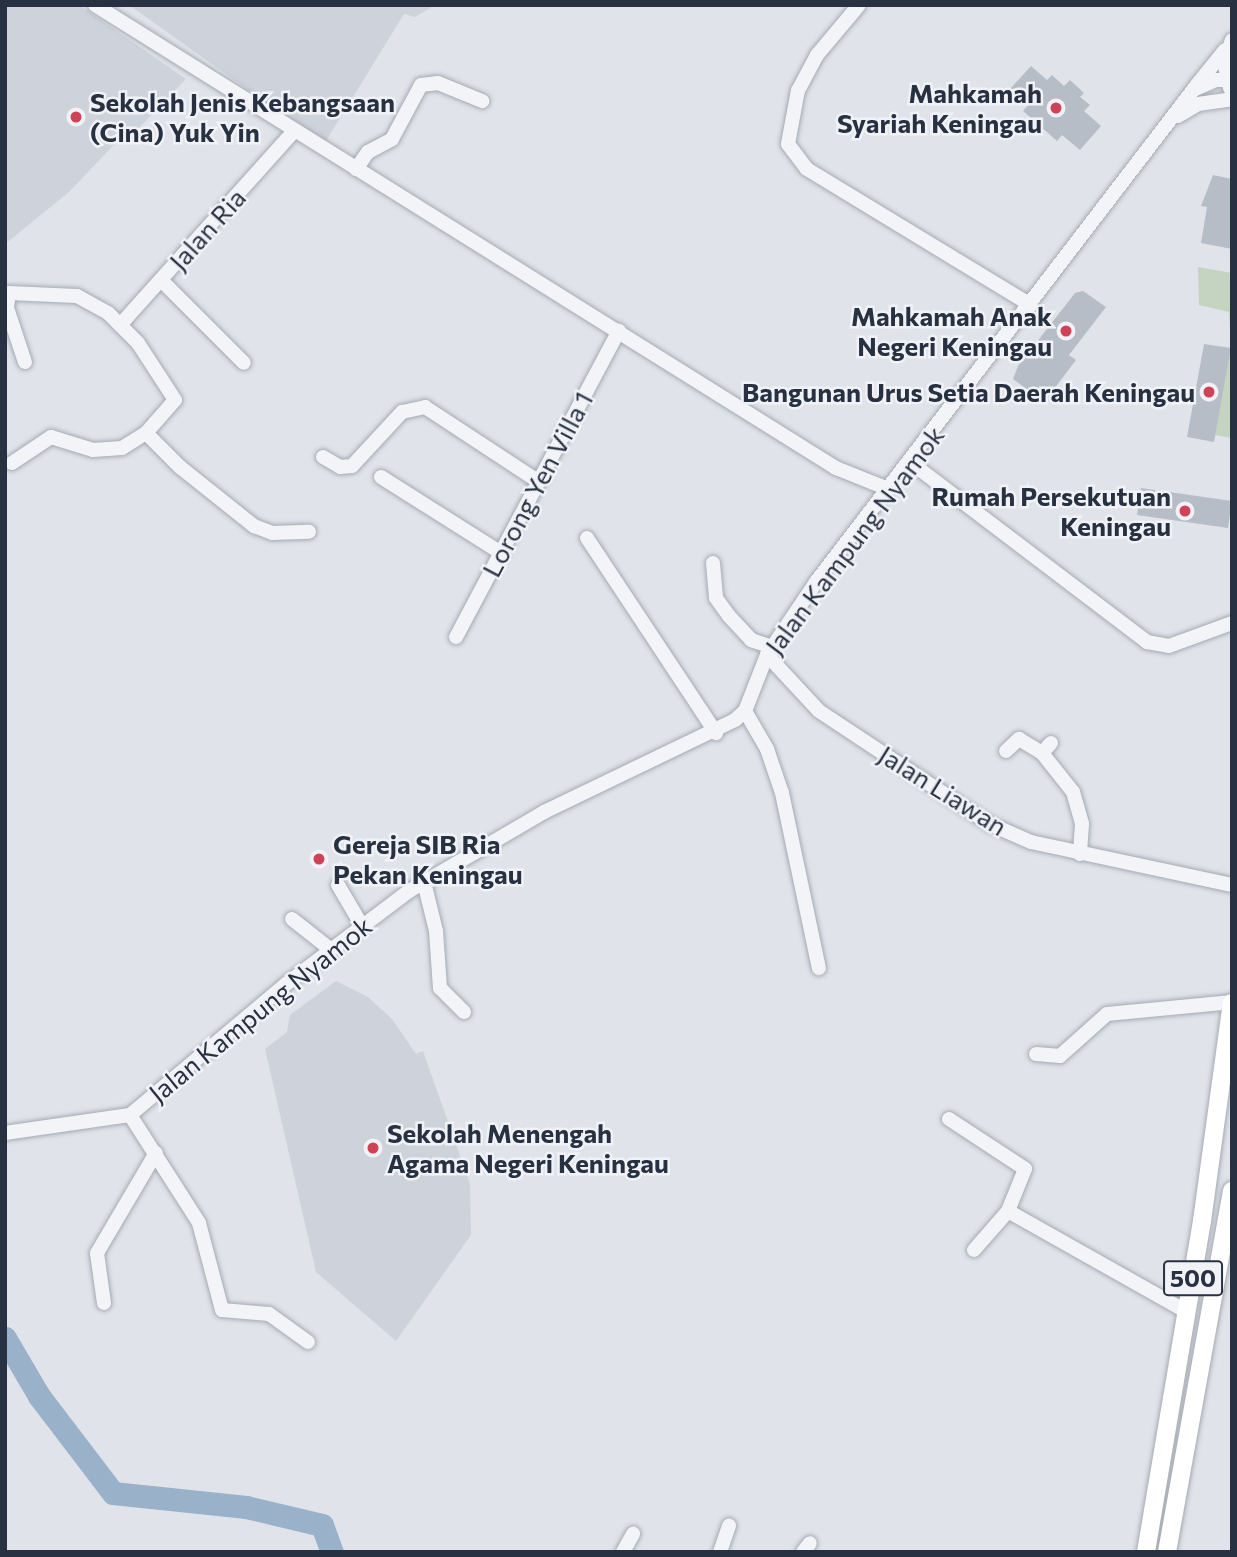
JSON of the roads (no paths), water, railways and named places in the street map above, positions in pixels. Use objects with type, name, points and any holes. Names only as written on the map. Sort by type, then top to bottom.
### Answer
[{"type":"main road","name":"500","points":[[1146,1552],[1187,1312],[1232,1003]]},
{"type":"main road","name":"500","points":[[1167,1552],[1231,1203]]},
{"type":"street","points":[[95,5],[293,132],[619,331],[836,468],[888,489]]},
{"type":"street","points":[[859,5],[817,55],[798,90],[788,144],[807,169],[1031,305]]},
{"type":"street","points":[[1193,90],[1230,84],[1229,43]]},
{"type":"street","name":"Jalan Kampung Nyamok","points":[[6,1134],[130,1115],[330,949],[424,882],[581,793],[716,733],[745,711],[769,651],[888,489],[1229,43]]},
{"type":"street","points":[[356,169],[368,152],[392,139],[421,85],[438,83],[482,101]]},
{"type":"street","name":"Jalan Kampung Nyamok","points":[[1171,121],[1198,104],[1232,99]]},
{"type":"street","name":"Jalan Ria","points":[[120,326],[293,132]]},
{"type":"street","points":[[161,280],[244,363]]},
{"type":"street","points":[[12,463],[51,438],[108,450],[146,433],[173,405],[174,396],[155,362],[120,326],[77,296],[12,291],[7,308],[25,362]]},
{"type":"street","name":"Lorong Yen Villa 1","points":[[456,637],[619,331]]},
{"type":"street","points":[[323,457],[340,467],[352,466],[402,412],[425,407],[538,482]]},
{"type":"street","points":[[146,433],[180,467],[254,526],[272,533],[309,532]]},
{"type":"street","points":[[910,462],[1147,642],[1169,646],[1232,623]]},
{"type":"street","points":[[381,477],[501,552]]},
{"type":"street","points":[[587,538],[716,733]]},
{"type":"street","name":"Jalan Liawan","points":[[713,563],[716,598],[751,640],[769,651],[819,711],[971,812],[1013,836],[1080,854],[1232,885]]},
{"type":"street","points":[[745,711],[767,749],[782,793],[819,968]]},
{"type":"street","points":[[1006,751],[1019,739],[1046,748],[1073,792],[1082,824],[1080,854]]},
{"type":"street","points":[[424,882],[436,931],[440,988],[464,1012]]},
{"type":"street","points":[[338,885],[361,925]]},
{"type":"street","points":[[292,919],[330,949]]},
{"type":"street","points":[[1036,1054],[1060,1056],[1107,1014],[1232,1003]]},
{"type":"street","points":[[130,1115],[156,1153],[207,1241],[222,1310],[269,1314],[308,1342]]},
{"type":"street","points":[[949,1119],[1026,1168],[1008,1211],[974,1250]]},
{"type":"street","points":[[104,1303],[97,1252],[156,1153]]},
{"type":"street","points":[[1008,1211],[1187,1312]]},
{"type":"street","points":[[720,1552],[729,1525]]},
{"type":"street","points":[[622,1552],[633,1535]]},
{"type":"waterway","points":[[5,1338],[39,1396],[113,1493],[246,1507],[322,1525],[332,1552]]},
{"type":"place","name":"Mahkamah Syariah Keningau","points":[[1056,108]]},
{"type":"place","name":"Sekolah Jenis Kebangsaan (Cina) Yuk Yin","points":[[76,117]]},
{"type":"place","name":"Mahkamah Anak Negeri Keningau","points":[[1066,331]]},
{"type":"place","name":"Bangunan Urus Setia Daerah Keningau","points":[[1209,392]]},
{"type":"place","name":"Rumah Persekutuan Keningau","points":[[1185,511]]},
{"type":"place","name":"Gereja SIB Ria Pekan Keningau","points":[[319,859]]},
{"type":"place","name":"Sekolah Menengah Agama Negeri Keningau","points":[[373,1148]]}]
